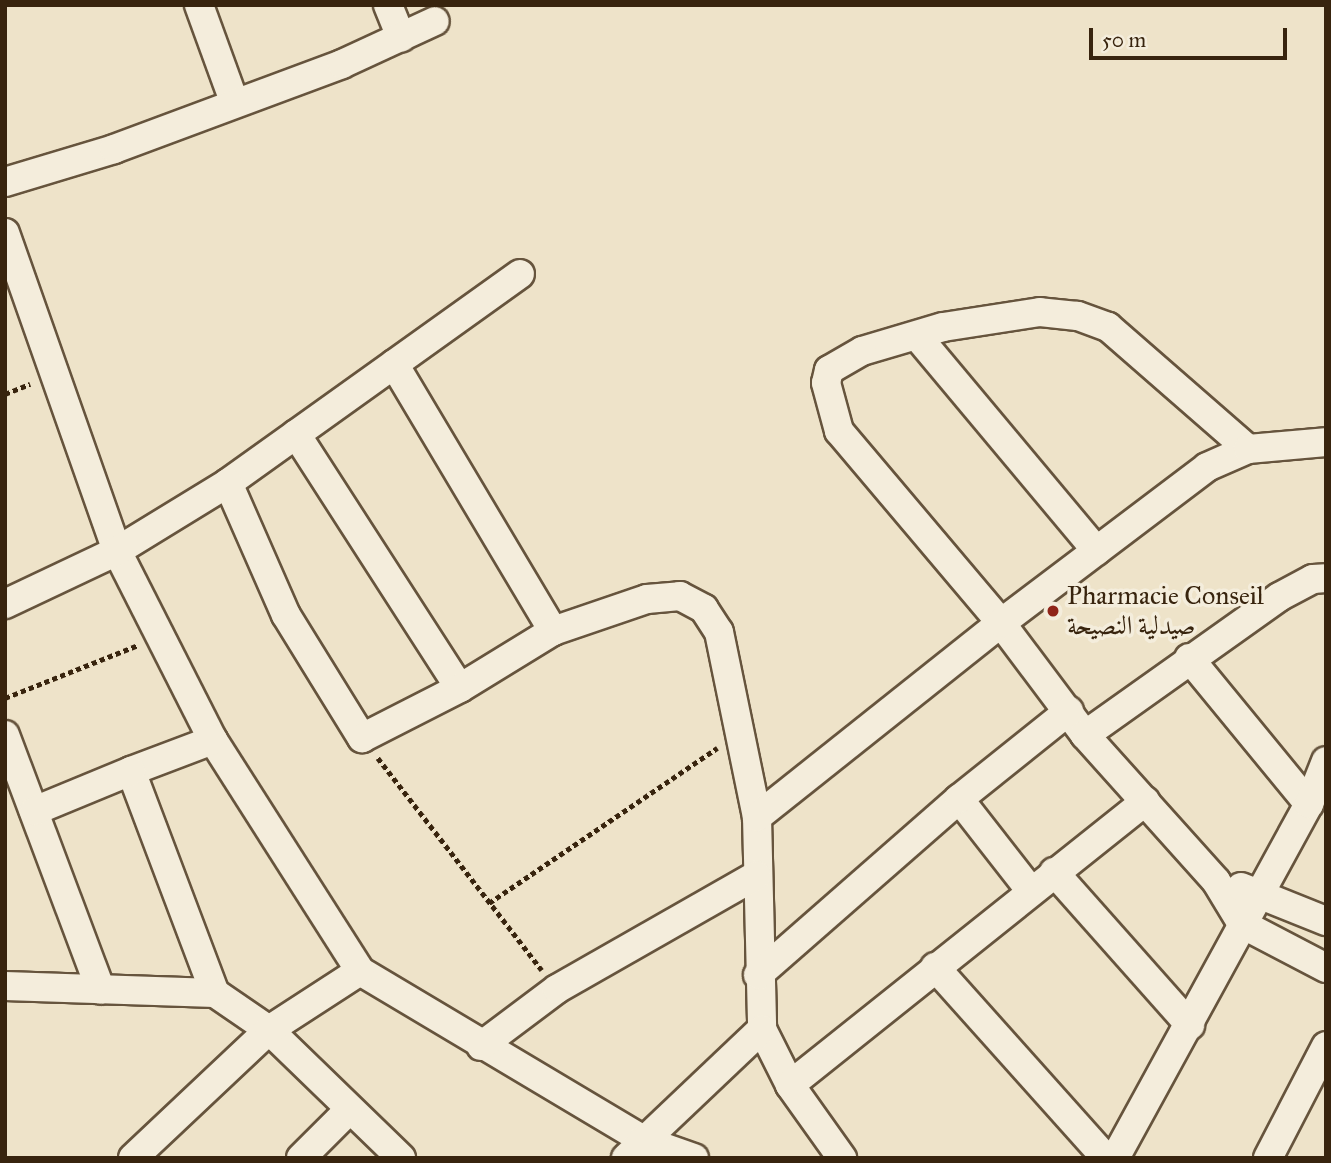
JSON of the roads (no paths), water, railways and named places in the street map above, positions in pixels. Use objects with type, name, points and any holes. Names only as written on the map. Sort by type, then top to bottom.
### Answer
[{"type":"street","points":[[199,5],[234,101]]},
{"type":"street","points":[[388,5],[401,37]]},
{"type":"street","points":[[5,182],[114,149],[234,101],[342,64],[435,21]]},
{"type":"street","points":[[5,233],[117,551],[213,740],[360,971],[481,1046],[634,1149],[694,1158]]},
{"type":"street","points":[[5,604],[117,551],[228,483],[520,274]]},
{"type":"street","points":[[1248,449],[1108,327],[1088,320],[1040,312],[943,327],[862,351],[830,370],[826,383],[830,408],[839,431],[1001,623],[1086,735],[1216,881],[1242,924],[1326,968]]},
{"type":"street","points":[[916,336],[1097,551]]},
{"type":"street","points":[[394,364],[553,631]]},
{"type":"street","points":[[296,434],[460,688]]},
{"type":"street","points":[[757,817],[1001,623],[1207,467],[1248,449],[1326,442]]},
{"type":"street","points":[[228,483],[286,615],[362,738],[460,688],[553,631],[647,599],[680,596],[704,610],[719,632],[757,817],[758,975],[762,1029],[790,1085],[842,1158]]},
{"type":"street","points":[[1086,735],[1189,658],[1298,585],[1326,578]]},
{"type":"street","points":[[1189,658],[1310,804]]},
{"type":"street","points":[[758,975],[959,799],[1069,711]]},
{"type":"street","points":[[5,735],[101,989]]},
{"type":"street","points":[[34,811],[213,740]]},
{"type":"street","points":[[1115,1158],[1190,1025],[1259,891],[1310,804],[1326,761]]},
{"type":"street","points":[[131,771],[215,993]]},
{"type":"street","points":[[959,799],[1030,890]]},
{"type":"street","points":[[790,1085],[1030,890],[1146,802]]},
{"type":"street","points":[[1054,872],[1190,1025]]},
{"type":"street","points":[[481,1046],[557,989],[757,875]]},
{"type":"street","points":[[1216,881],[1259,891],[1326,921]]},
{"type":"street","points":[[935,967],[1106,1158]]},
{"type":"street","points":[[133,1158],[269,1030],[360,971]]},
{"type":"street","points":[[5,986],[215,993],[269,1030],[348,1111],[401,1158]]},
{"type":"street","points":[[634,1149],[762,1029]]},
{"type":"street","points":[[1268,1158],[1326,1046]]},
{"type":"street","points":[[301,1158],[348,1111]]},
{"type":"place","name":"Pharmacie Conseil صيدلية النصيحة","points":[[1053,611]]}]
